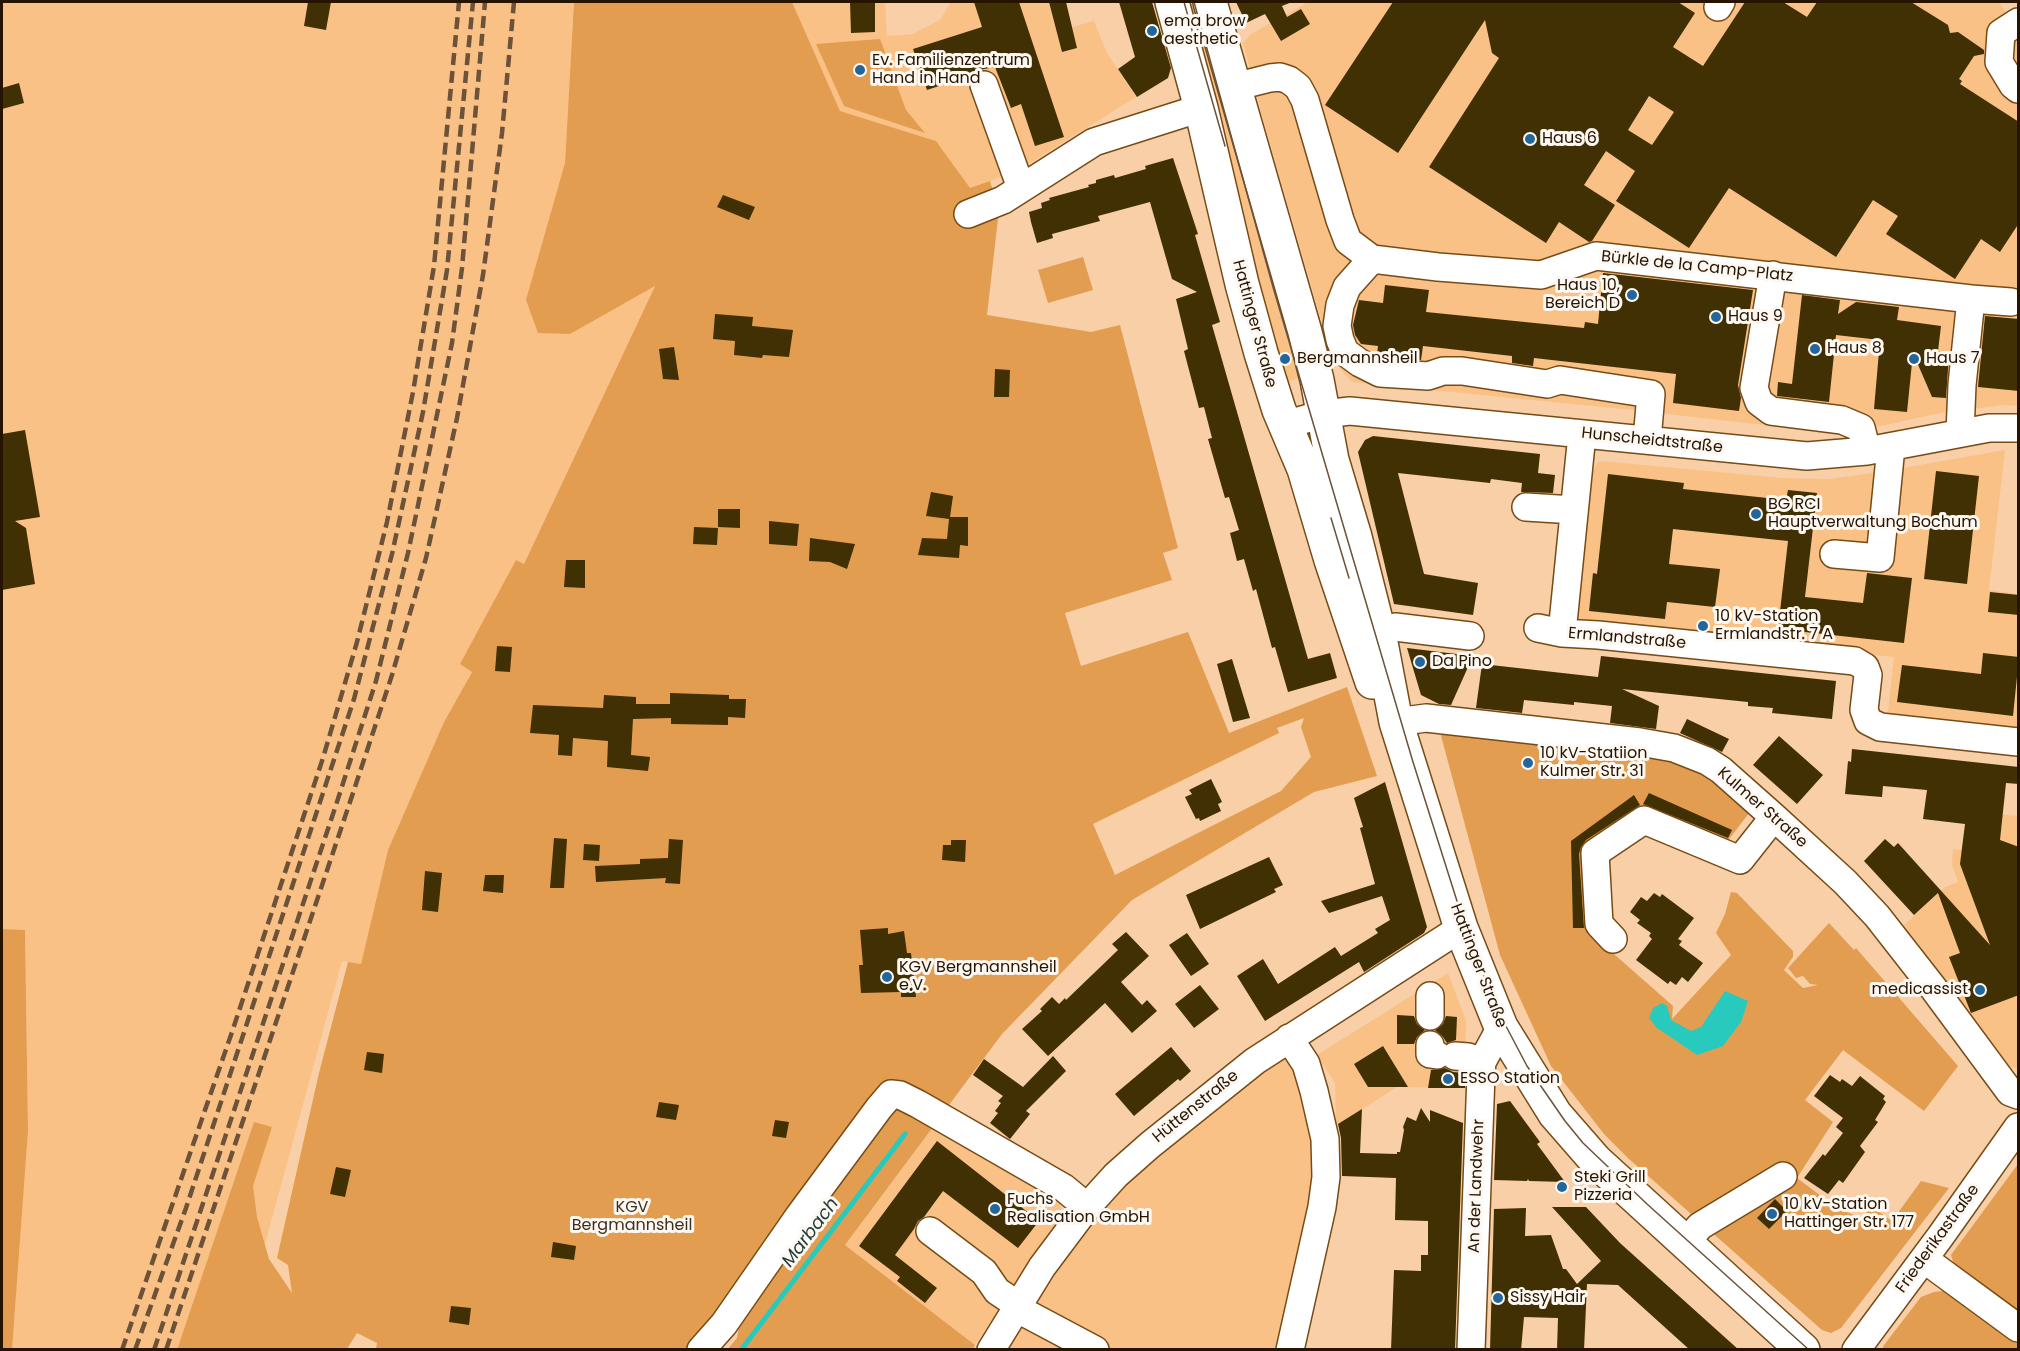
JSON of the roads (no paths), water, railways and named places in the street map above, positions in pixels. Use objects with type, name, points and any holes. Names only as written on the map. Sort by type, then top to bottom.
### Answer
[{"type":"main road","name":"Hattinger Straße","points":[[1172,2],[1201,108],[1242,284],[1269,380],[1368,636],[1461,928],[1501,1027],[1543,1097],[1568,1132],[1615,1180],[1803,1350]]},
{"type":"main road","name":"Hattinger Straße","points":[[1210,2],[1305,332],[1332,460],[1355,537],[1368,636]]},
{"type":"street","points":[[2019,22],[2001,33],[1999,62],[2013,85],[2019,89]]},
{"type":"street","name":"Bürkle de la Camp-Platz","points":[[1234,87],[1280,77],[1298,87],[1305,100],[1348,241],[1372,259],[1541,275],[1596,255],[2011,302]]},
{"type":"street","points":[[984,84],[1021,188]]},
{"type":"street","points":[[969,214],[1003,200],[1094,142],[1201,108]]},
{"type":"street","points":[[1372,259],[1347,287],[1340,305],[1337,326],[1345,352],[1360,363],[1380,373],[1428,376],[1443,371],[1462,371],[1547,384],[1560,380],[1651,394],[1647,440]]},
{"type":"street","points":[[1773,275],[1754,388],[1759,402],[1771,411],[1842,420],[1861,428],[1879,449],[1880,558],[1834,554]]},
{"type":"street","points":[[1960,433],[1962,385],[1971,299]]},
{"type":"street","name":"Hunscheidtstraße","points":[[1285,425],[1323,414],[1350,411],[1807,456],[1879,449],[1989,428],[2019,428]]},
{"type":"street","points":[[1526,507],[1574,510],[1582,434]]},
{"type":"street","name":"Ermlandstraße","points":[[1574,510],[1550,630],[1855,661],[1865,667],[1868,675],[1864,710],[1868,721],[1880,728],[2019,742]]},
{"type":"street","points":[[1368,636],[1395,627],[1470,636]]},
{"type":"street","name":"Kulmer Straße","points":[[1396,722],[1426,718],[1674,748],[1691,753],[1721,770],[1845,882],[1877,916],[2010,1092],[2019,1095]]},
{"type":"street","points":[[1613,939],[1599,924],[1595,854],[1644,820],[1740,860],[1774,817]]},
{"type":"street","name":"Hüttenstraße","points":[[991,1350],[1042,1267],[1087,1207],[1116,1175],[1255,1060],[1461,928]]},
{"type":"street","name":"An der Landwehr","points":[[1471,1350],[1482,1062],[1501,1027]]},
{"type":"street","points":[[1289,1038],[1306,1064],[1314,1091],[1325,1138],[1326,1177],[1322,1207],[1290,1350]]},
{"type":"street","points":[[1441,1052],[1482,1062]]},
{"type":"street","points":[[701,1350],[724,1324],[806,1207],[891,1094],[900,1095],[918,1104],[1064,1188],[1087,1207]]},
{"type":"street","name":"Friederikastraße","points":[[1856,1350],[2019,1127]]},
{"type":"street","points":[[1685,1243],[1700,1226],[1783,1176]]},
{"type":"street","points":[[930,1232],[984,1272],[997,1291],[1017,1307],[1095,1350]]},
{"type":"street","points":[[1924,1259],[2019,1328]]},
{"type":"water","points":[[1725,991],[1748,1001],[1741,1022],[1723,1046],[1697,1055],[1657,1028],[1649,1018],[1653,1008],[1662,1003],[1667,1006],[1671,1020],[1691,1031],[1701,1027]]},
{"type":"waterway","name":"Marbach","points":[[741,1350],[905,1134]]},
{"type":"tram line","points":[[1184,2],[1225,146]]},
{"type":"tram line","points":[[1194,2],[1273,287],[1413,762],[1469,939],[1498,1011],[1527,1066],[1583,1143],[1809,1350]]},
{"type":"tram line","points":[[1331,518],[1349,578]]},
{"type":"railway","points":[[122,1350],[231,1035],[323,758],[357,642],[387,522],[413,392],[434,266],[459,2]]},
{"type":"railway","points":[[135,1350],[186,1208],[354,699],[392,554],[423,412],[447,270],[473,2]]},
{"type":"railway","points":[[154,1350],[376,681],[408,553],[452,343],[462,268],[485,2]]},
{"type":"railway","points":[[166,1350],[392,675],[426,558],[457,418],[483,275],[502,133],[514,2]]},
{"type":"place","name":"ema brow aesthetic","points":[[1152,31]]},
{"type":"place","name":"Ev. Familienzentrum Hand in Hand","points":[[860,70]]},
{"type":"place","name":"Haus 6","points":[[1530,139]]},
{"type":"place","name":"Haus 10, Bereich D","points":[[1632,295]]},
{"type":"place","name":"Haus 9","points":[[1716,317]]},
{"type":"place","name":"Haus 8","points":[[1815,349]]},
{"type":"place","name":"Bergmannsheil","points":[[1285,359]]},
{"type":"place","name":"Haus 7","points":[[1914,359]]},
{"type":"place","name":"BG RCI Hauptverwaltung Bochum","points":[[1756,514]]},
{"type":"place","name":"10 kV-Station Ermlandstr. 7 A","points":[[1703,626]]},
{"type":"place","name":"Da Pino","points":[[1420,662]]},
{"type":"place","name":"10 kV-Statiion Kulmer Str. 31","points":[[1528,763]]},
{"type":"place","name":"KGV Bergmannsheil e.V.","points":[[887,977]]},
{"type":"place","name":"medicassist","points":[[1980,990]]},
{"type":"place","name":"ESSO Station","points":[[1448,1079]]},
{"type":"place","name":"Steki Grill Pizzeria","points":[[1562,1187]]},
{"type":"place","name":"Fuchs Realisation GmbH","points":[[995,1209]]},
{"type":"place","name":"10 kV-Station Hattinger Str. 177","points":[[1772,1214]]},
{"type":"place","name":"Sissy Hair","points":[[1498,1298]]},
{"type":"park label","name":"KGV Bergmannsheil","points":[[632,1217]]}]
